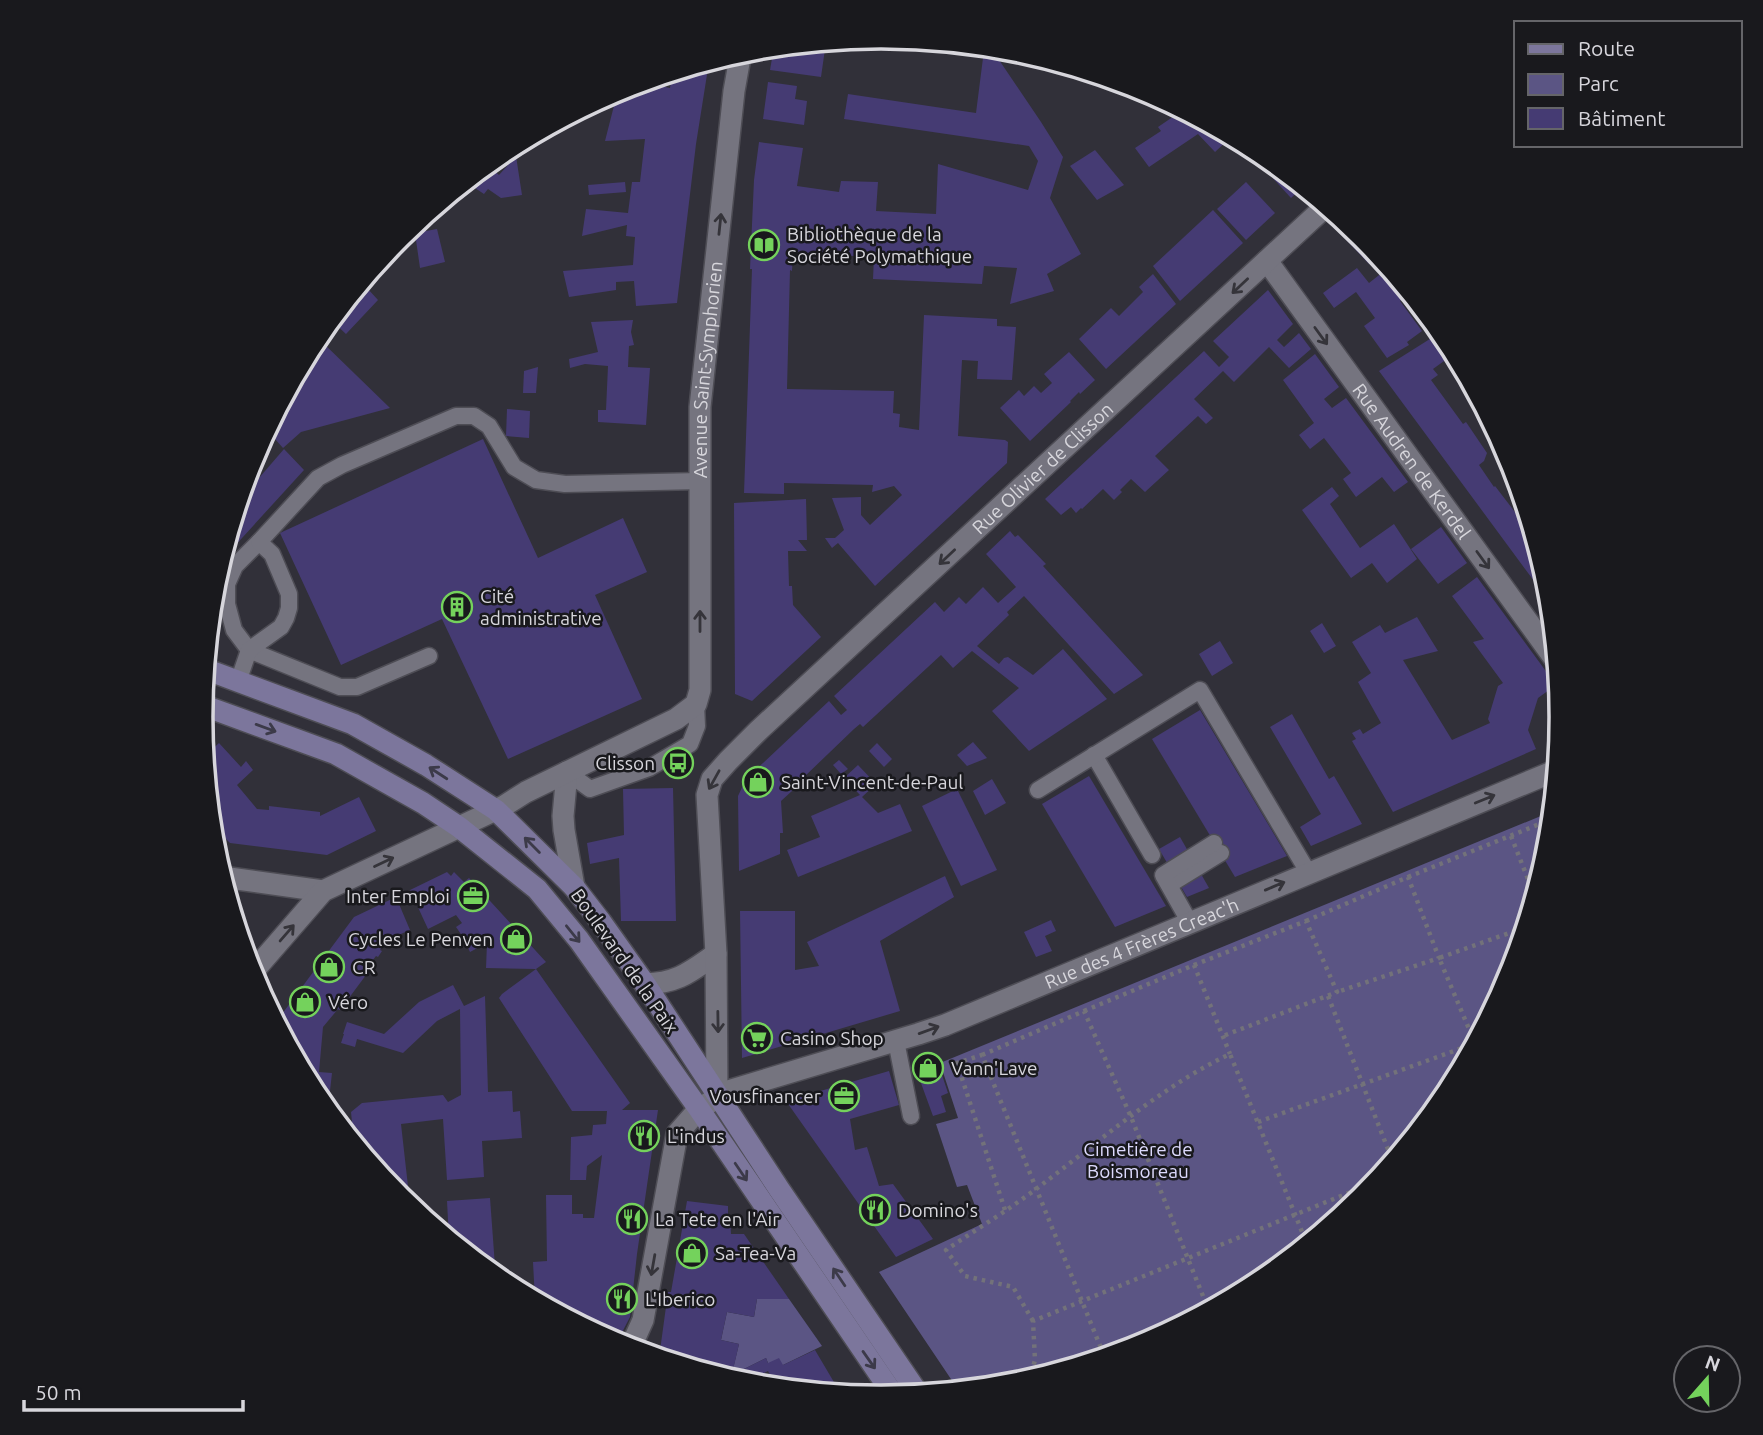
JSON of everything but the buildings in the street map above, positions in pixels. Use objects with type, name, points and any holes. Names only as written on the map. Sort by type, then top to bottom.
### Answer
[{"type":"main road","name":"Boulevard de la Paix","points":[[214,673],[353,724],[426,765],[496,810],[574,887],[645,984],[912,1385]]},
{"type":"main road","name":"Boulevard de la Paix","points":[[213,709],[336,754],[423,803],[459,827],[537,889],[579,940],[699,1109],[887,1386]]},
{"type":"street","name":"Avenue Saint-Symphorien","points":[[698,697],[700,407],[739,65]]},
{"type":"street","name":"Rue Olivier de Clisson","points":[[716,954],[707,795],[712,779],[760,730],[1319,213]]},
{"type":"street","name":"Rue Audren de Kerdel","points":[[1267,261],[1546,647]]},
{"type":"street","points":[[260,963],[323,891],[496,810],[526,792],[676,719],[698,697]]},
{"type":"street","points":[[567,772],[563,816],[574,887]]},
{"type":"street","name":"Rue des 4 Frères Creac'h","points":[[718,1096],[945,1025],[1548,774]]},
{"type":"street","points":[[233,879],[323,891]]},
{"type":"street","points":[[645,984],[670,982],[716,954]]},
{"type":"street","points":[[635,1339],[643,1320],[677,1134],[699,1109],[718,1096],[716,954]]},
{"type":"lane","points":[[429,656],[357,687],[340,687],[249,650],[234,630],[227,604],[227,584],[235,566],[318,478],[456,416],[474,416],[489,426],[514,467],[537,480],[565,484],[699,481]]},
{"type":"lane","points":[[238,682],[249,650],[281,627],[289,608],[289,594],[272,554],[259,542]]},
{"type":"lane","points":[[1038,789],[1200,690],[1308,873]]},
{"type":"lane","points":[[567,772],[590,789],[649,768],[690,744],[697,726],[698,697]]},
{"type":"lane","points":[[1094,755],[1152,855]]},
{"type":"lane","points":[[1190,923],[1169,885],[1217,848]]},
{"type":"lane","points":[[896,1041],[911,1116]]},
{"type":"path","points":[[1005,1210],[957,1063],[1541,824]]},
{"type":"path","points":[[1511,836],[1529,882]]},
{"type":"path","points":[[1408,877],[1471,1032]]},
{"type":"path","points":[[1306,921],[1338,992]]},
{"type":"path","points":[[1223,1036],[1338,992],[1515,931]]},
{"type":"path","points":[[1194,965],[1303,1235]]},
{"type":"path","points":[[1328,996],[1389,1152]]},
{"type":"path","points":[[1084,1011],[1131,1117],[1205,1302]]},
{"type":"path","points":[[1258,1122],[1462,1048]]},
{"type":"path","points":[[1033,1368],[1035,1360],[1033,1321],[1013,1287],[965,1276],[946,1250],[1037,1188],[1204,1066],[1230,1054]]},
{"type":"path","points":[[982,1055],[1101,1349]]},
{"type":"path","points":[[1033,1321],[1353,1191]]},
{"type":"green space","name":"Cimetière de Boismoreau","points":[[1542,815],[1527,891],[1499,973],[1460,1052],[1412,1124],[1354,1190],[1288,1248],[1216,1296],[1137,1335],[1055,1363],[953,1382],[879,1272],[982,1224],[967,1185],[957,1187],[936,1124],[958,1118],[940,1063]]},
{"type":"green space","points":[[757,1299],[789,1299],[822,1346],[783,1365],[768,1363],[766,1358],[741,1371],[733,1369],[739,1344],[721,1340],[727,1312],[754,1317]]},
{"type":"place","name":"Bibliothèque de la Société Polymathique","points":[[764,245]]},
{"type":"place","name":"Cité administrative","points":[[457,607]]},
{"type":"place","name":"Clisson","points":[[678,763]]},
{"type":"place","name":"Saint-Vincent-de-Paul","points":[[758,782]]},
{"type":"place","name":"Inter Emploi","points":[[473,896]]},
{"type":"place","name":"Cycles Le Penven","points":[[516,939]]},
{"type":"place","name":"CR","points":[[329,967]]},
{"type":"place","name":"Véro","points":[[305,1002]]},
{"type":"place","name":"Casino Shop","points":[[757,1038]]},
{"type":"place","name":"Vann'Lave","points":[[928,1068]]},
{"type":"place","name":"Vousfinancer","points":[[844,1096]]},
{"type":"place","name":"L'indus","points":[[644,1136]]},
{"type":"place","name":"Domino's","points":[[875,1210]]},
{"type":"place","name":"La Tete en l'Air","points":[[632,1219]]},
{"type":"place","name":"Sa-Tea-Va","points":[[692,1253]]},
{"type":"place","name":"L'Iberico","points":[[622,1299]]}]
